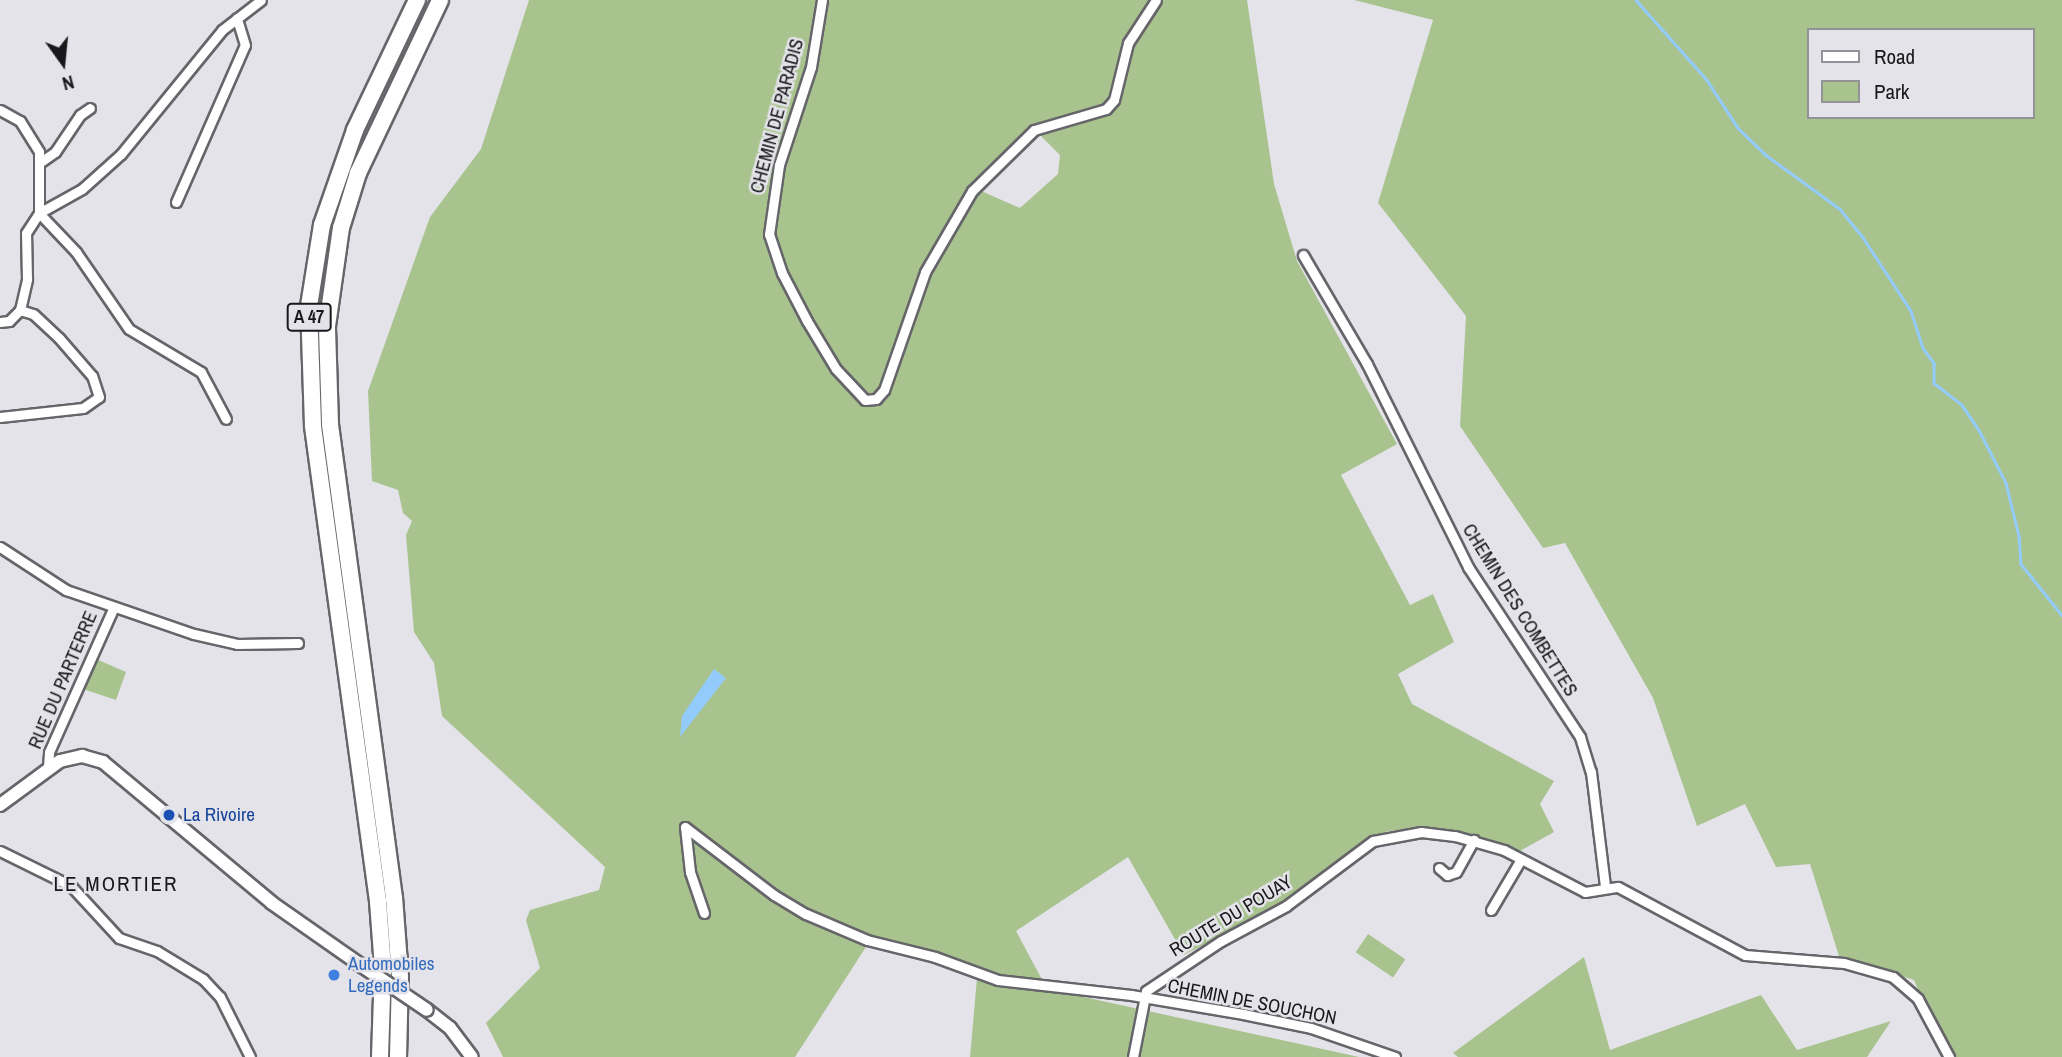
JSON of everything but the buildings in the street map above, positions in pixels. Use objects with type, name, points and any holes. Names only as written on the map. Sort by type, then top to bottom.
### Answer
[{"type":"highway","name":"A 47","points":[[380,1057],[383,968],[378,901],[313,425],[309,306],[322,225],[355,130],[417,0]]},
{"type":"highway","name":"A 47","points":[[398,1057],[400,977],[394,898],[330,424],[327,326],[341,228],[358,173],[393,91],[440,0]]},
{"type":"main road","points":[[0,805],[48,767],[82,756],[103,762],[272,903],[450,1028],[472,1057]]},
{"type":"street","points":[[0,322],[9,321],[20,310],[27,279],[26,233],[39,213],[82,189],[121,153],[195,59],[237,18],[261,0]]},
{"type":"street","name":"CHEMIN DE PARADIS","points":[[822,0],[811,67],[779,164],[769,234],[782,273],[807,321],[836,369],[865,400],[876,399],[884,390],[925,272],[972,191],[1034,130],[1106,109],[1114,100],[1128,43],[1156,0]]},
{"type":"street","points":[[176,202],[241,56],[245,35],[237,18]]},
{"type":"street","points":[[42,161],[55,152],[80,115],[90,108]]},
{"type":"street","points":[[0,110],[20,121],[42,161],[39,213],[76,252],[129,330],[201,372],[226,419]]},
{"type":"street","name":"CHEMIN DES COMBETTES","points":[[1303,255],[1367,365],[1468,567],[1580,737],[1591,772],[1605,886]]},
{"type":"street","points":[[0,417],[83,408],[99,397],[92,376],[60,338],[33,314],[20,310]]},
{"type":"street","name":"RUE DU PARTERRE","points":[[0,547],[66,590],[114,607],[223,642],[298,643]]},
{"type":"street","name":"RUE DU PARTERRE","points":[[48,767],[48,752],[114,607]]},
{"type":"street","name":"CHEMIN DE SOUCHON","points":[[704,913],[690,872],[685,827],[774,895],[856,936],[935,957],[998,980],[1142,998],[1311,1028],[1395,1057]]},
{"type":"street","name":"ROUTE DU POUAY","points":[[1142,998],[1190,961],[1286,906],[1373,841],[1421,832],[1474,840],[1521,859],[1581,891],[1605,886],[1629,892],[1745,955],[1843,963],[1893,976],[1918,999],[1949,1057]]},
{"type":"street","points":[[1439,868],[1447,875],[1456,872],[1474,840]]},
{"type":"street","points":[[0,851],[71,886],[119,938],[157,951],[204,979],[220,997],[250,1057]]},
{"type":"street","points":[[1491,910],[1521,859]]},
{"type":"street","points":[[1133,1057],[1142,998]]},
{"type":"green space","points":[[529,0],[1247,0],[1274,184],[1297,261],[1397,444],[1341,475],[1410,605],[1433,594],[1454,642],[1398,674],[1412,704],[1554,781],[1540,804],[1554,832],[1518,852],[1415,829],[1388,831],[1359,845],[1285,902],[1184,955],[1128,857],[1016,931],[1047,989],[1359,1057],[970,1057],[978,967],[873,936],[795,1057],[503,1057],[486,1023],[540,968],[526,920],[530,910],[599,890],[605,867],[442,716],[434,663],[414,632],[406,535],[412,521],[403,513],[398,490],[372,481],[368,391],[430,217],[481,149]],"holes":[[[1032,127],[1060,155],[1058,174],[1020,208],[972,187]]]},
{"type":"green space","points":[[1354,0],[2062,0],[2062,1057],[1946,1057],[1914,980],[1839,956],[1810,864],[1776,867],[1745,804],[1697,826],[1653,698],[1565,543],[1543,548],[1460,426],[1466,316],[1378,203],[1433,20]]},
{"type":"green space","points":[[96,659],[126,672],[116,700],[83,689]]},
{"type":"green space","points":[[1368,934],[1405,959],[1393,977],[1356,952]]},
{"type":"green space","points":[[1584,957],[1610,1050],[1761,995],[1797,1050],[1891,1021],[1867,1057],[1458,1057],[1453,1053]]},
{"type":"water","points":[[714,669],[726,678],[680,737],[682,716]]},
{"type":"waterway","points":[[1636,0],[1707,80],[1738,128],[1766,155],[1840,209],[1862,236],[1911,311],[1923,348],[1934,363],[1934,383],[1962,405],[1979,430],[2006,483],[2019,536],[2021,564],[2062,615]]},
{"type":"place","name":"La Rivoire","points":[[169,815]]},
{"type":"place","name":"Automobiles Legends","points":[[334,975]]},
{"type":"district","name":"LE MORTIER","points":[[116,884]]}]
